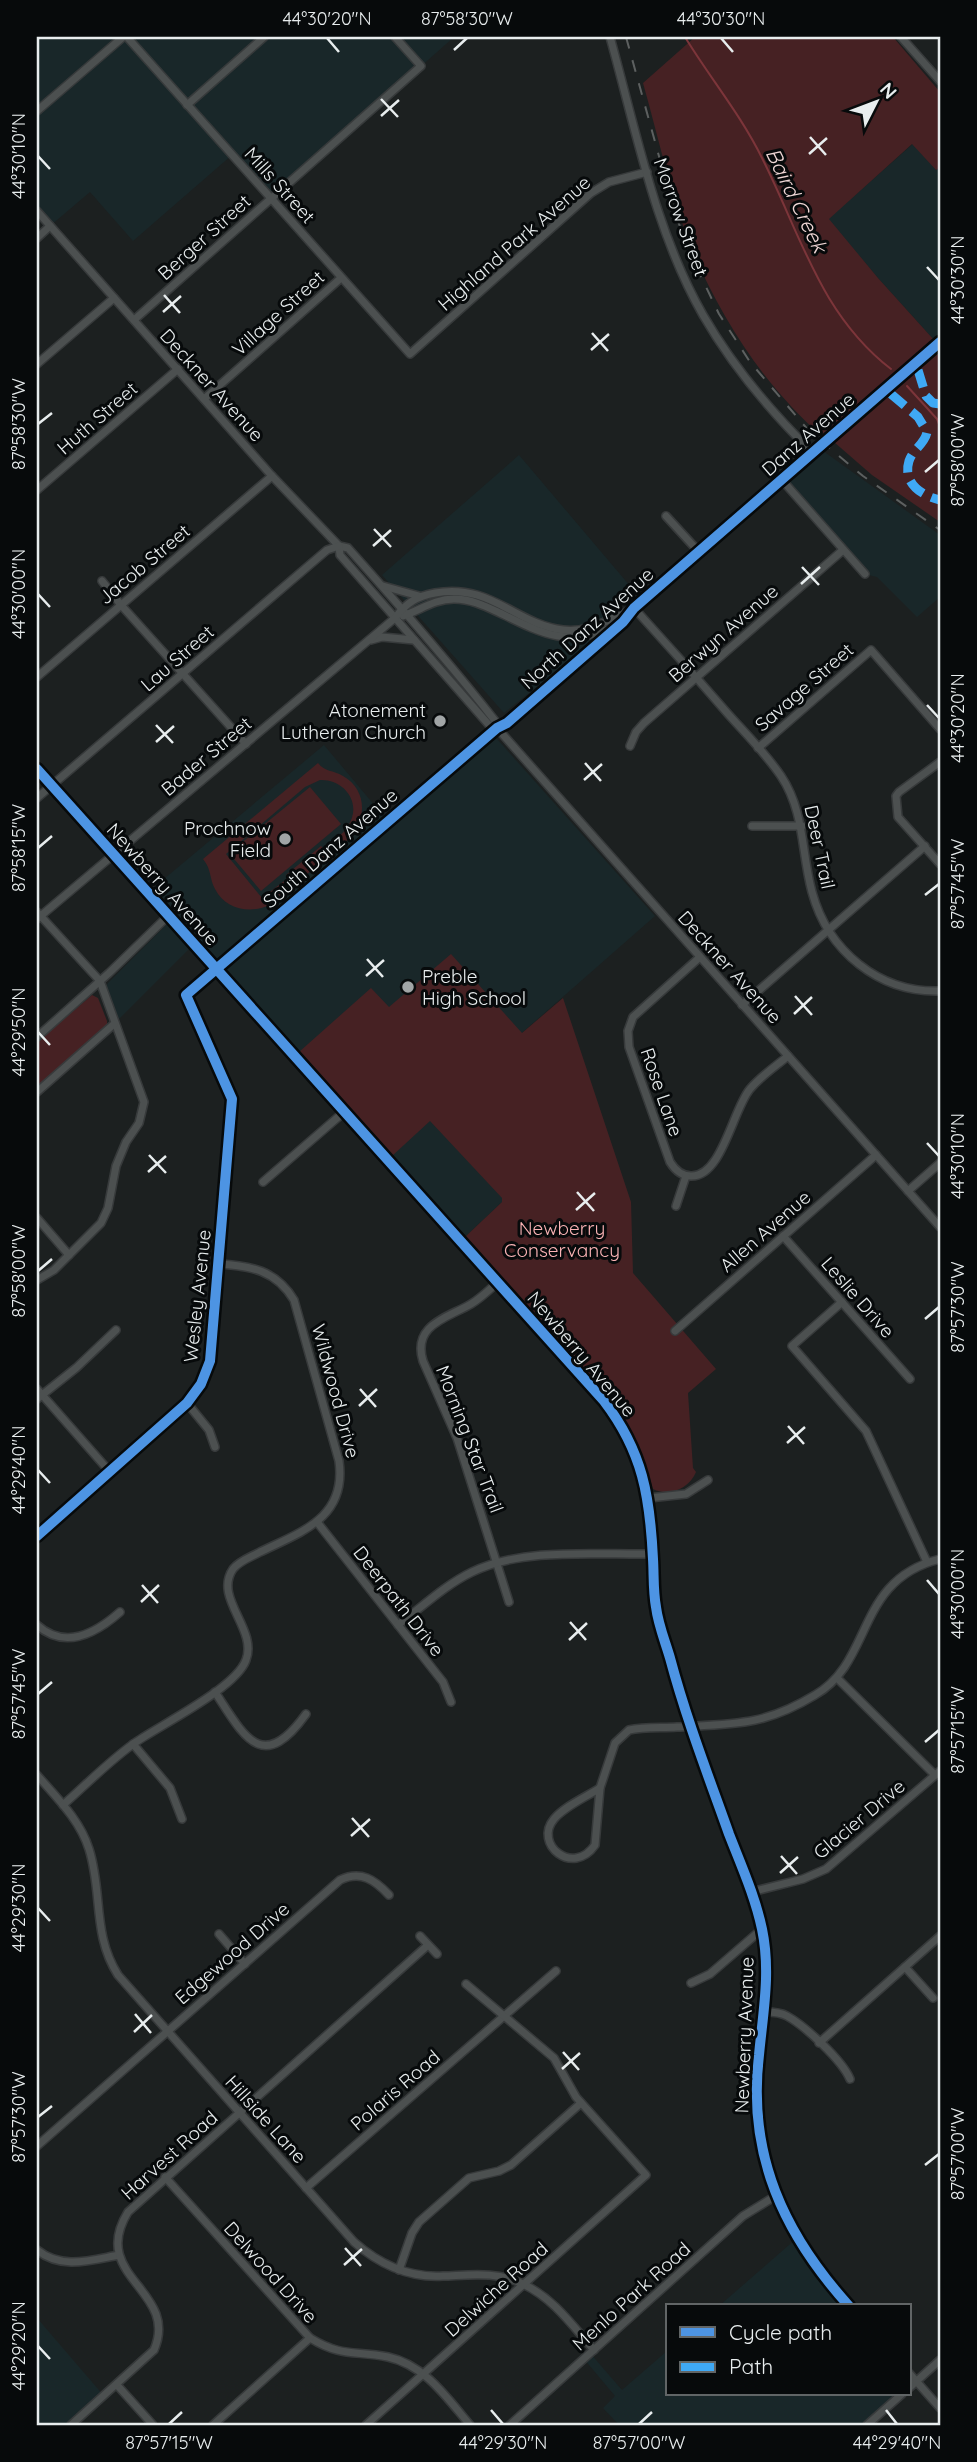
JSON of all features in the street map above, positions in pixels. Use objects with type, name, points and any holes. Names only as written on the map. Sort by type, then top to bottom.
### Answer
[{"type":"street","name":"Mills Street","points":[[125,37],[410,354]]},
{"type":"street","points":[[37,111],[125,37]]},
{"type":"street","points":[[187,105],[264,37]]},
{"type":"street","name":"Berger Street","points":[[134,320],[421,66],[395,37]]},
{"type":"street","name":"Morrow Street","points":[[610,37],[667,236],[702,314],[748,383],[813,453]]},
{"type":"street","points":[[901,37],[940,81]]},
{"type":"street","name":"Highland Park Avenue","points":[[410,354],[591,193],[609,182],[647,172]]},
{"type":"street","name":"Deckner Avenue","points":[[37,211],[272,476],[339,546],[348,548],[405,612],[480,701],[496,722],[497,728]]},
{"type":"street","points":[[37,238],[50,226]]},
{"type":"street","name":"Village Street","points":[[204,399],[341,278]]},
{"type":"street","points":[[37,364],[114,298]]},
{"type":"street","name":"Danz Avenue","points":[[699,552],[940,342]]},
{"type":"street","name":"Huth Street","points":[[37,490],[178,369]]},
{"type":"street","name":"Jacob Street","points":[[37,677],[272,476]]},
{"type":"street","points":[[782,480],[865,574]]},
{"type":"street","points":[[666,516],[699,552]]},
{"type":"street","name":"Deckner Avenue","points":[[339,546],[340,555],[489,725],[497,728],[940,1227]]},
{"type":"street","name":"Lau Street","points":[[37,798],[327,550],[339,546]]},
{"type":"street","name":"Berwyn Avenue","points":[[630,746],[640,726],[844,550]]},
{"type":"street","name":"North Danz Avenue","points":[[497,728],[507,723],[623,622],[634,608],[699,552]]},
{"type":"street","points":[[102,581],[246,744]]},
{"type":"street","points":[[378,582],[419,597],[451,591],[472,593],[537,622],[563,630],[600,625],[634,608]]},
{"type":"street","points":[[405,612],[419,597]]},
{"type":"street","points":[[395,618],[432,602],[464,600],[475,602],[558,638],[584,636],[623,622]]},
{"type":"street","name":"Deer Trail","points":[[634,608],[774,765],[790,791],[802,826],[812,893],[828,930],[846,954],[878,978],[904,987],[940,991]]},
{"type":"street","name":"Bader Street","points":[[38,916],[395,618]]},
{"type":"street","points":[[368,641],[382,637],[414,639]]},
{"type":"street","name":"Savage Street","points":[[758,748],[871,650],[940,729]]},
{"type":"street","name":"South Danz Avenue","points":[[186,995],[497,728]]},
{"type":"street","points":[[940,762],[896,796],[897,814],[940,864]]},
{"type":"street","name":"Newberry Avenue","points":[[37,769],[613,1412],[637,1456],[649,1498],[656,1607],[690,1726],[762,1929],[767,1966],[765,2012],[758,2056],[757,2098],[761,2140],[777,2195],[790,2224],[819,2273],[847,2304]]},
{"type":"street","points":[[752,826],[802,826]]},
{"type":"street","points":[[742,1004],[925,846]]},
{"type":"street","points":[[37,1280],[54,1269],[96,1230],[105,1216],[116,1166],[143,1110],[142,1094],[100,981],[38,916]]},
{"type":"street","points":[[37,1037],[168,916]]},
{"type":"street","name":"Rose Lane","points":[[687,1176],[675,1170],[670,1162],[629,1047],[628,1031],[637,1012],[700,957]]},
{"type":"street","name":"Wesley Avenue","points":[[37,1536],[187,1403],[201,1384],[210,1361],[232,1099],[186,995]]},
{"type":"street","points":[[37,1093],[114,1024]]},
{"type":"street","points":[[676,1206],[687,1176],[701,1175],[711,1168],[749,1090],[788,1056]]},
{"type":"street","points":[[263,1182],[344,1112]]},
{"type":"street","name":"Allen Avenue","points":[[675,1331],[876,1155]]},
{"type":"street","points":[[908,1191],[940,1163]]},
{"type":"street","points":[[37,1218],[69,1255]]},
{"type":"street","name":"Leslie Drive","points":[[783,1236],[910,1379]]},
{"type":"street","name":"Wildwood Drive","points":[[63,1805],[133,1744],[215,1692],[238,1672],[246,1661],[248,1649],[246,1635],[228,1592],[231,1572],[243,1560],[317,1522],[327,1513],[337,1496],[341,1471],[298,1308],[288,1290],[268,1273],[249,1266],[219,1264]]},
{"type":"street","name":"Morning Star Trail","points":[[498,1282],[472,1303],[430,1326],[423,1336],[421,1350],[423,1361],[457,1438],[509,1602]]},
{"type":"street","points":[[842,1302],[792,1346],[866,1431],[927,1562]]},
{"type":"street","points":[[110,1472],[38,1394],[76,1368],[116,1330]]},
{"type":"street","points":[[187,1403],[209,1430],[215,1447]]},
{"type":"street","points":[[649,1498],[686,1494],[708,1480]]},
{"type":"street","name":"Deerpath Drive","points":[[317,1522],[443,1682],[451,1702]]},
{"type":"street","points":[[398,1625],[456,1580],[498,1562],[533,1556],[653,1554]]},
{"type":"street","points":[[600,1788],[553,1820],[548,1836],[553,1849],[561,1856],[581,1857],[595,1845],[600,1788],[613,1746],[623,1734],[635,1729],[741,1724],[766,1719],[817,1694],[837,1678],[886,1591],[902,1575],[927,1562],[940,1559]]},
{"type":"street","points":[[37,1625],[51,1635],[76,1638],[103,1626],[120,1612]]},
{"type":"street","points":[[837,1678],[938,1773]]},
{"type":"street","points":[[215,1692],[243,1734],[257,1744],[270,1745],[281,1741],[306,1714]]},
{"type":"street","points":[[133,1744],[170,1788],[182,1819]]},
{"type":"street","name":"Glacier Drive","points":[[751,1892],[803,1879],[826,1869],[938,1773]]},
{"type":"street","name":"Hillside Lane","points":[[37,1775],[82,1830],[90,1853],[100,1932],[107,1955],[118,1975],[365,2251],[399,2270],[428,2276],[489,2274],[524,2284],[558,2309],[594,2350]]},
{"type":"street","name":"Edgewood Drive","points":[[37,2146],[337,1882],[358,1875],[370,1878],[389,1895]]},
{"type":"street","points":[[691,1983],[710,1974],[762,1929]]},
{"type":"street","points":[[219,1934],[245,1964]]},
{"type":"street","points":[[420,1936],[437,1954]]},
{"type":"street","points":[[819,2043],[940,1936]]},
{"type":"street","name":"Harvest Road","points":[[119,2255],[118,2235],[124,2219],[134,2206],[428,1945]]},
{"type":"street","points":[[905,1967],[933,1998]]},
{"type":"street","name":"Polaris Road","points":[[306,2188],[556,1971]]},
{"type":"street","points":[[399,2270],[412,2233],[419,2222],[469,2178],[499,2171],[511,2165],[581,2103],[554,2058],[466,1983]]},
{"type":"street","points":[[765,2012],[787,2016],[837,2058],[850,2079]]},
{"type":"street","name":"Delwiche Road","points":[[366,2425],[646,2175],[581,2103]]},
{"type":"street","name":"Delwood Drive","points":[[165,2177],[310,2338],[322,2346],[344,2353],[398,2359],[424,2374],[470,2425]]},
{"type":"street","name":"Menlo Park Road","points":[[510,2425],[750,2211],[777,2195]]},
{"type":"street","points":[[37,2250],[48,2258],[64,2263],[119,2255],[127,2272],[156,2311],[159,2325],[159,2339],[154,2350],[71,2425]]},
{"type":"street","points":[[213,2425],[310,2338]]},
{"type":"street","points":[[911,2386],[940,2360]]},
{"type":"street","points":[[911,2375],[940,2408]]},
{"type":"street","points":[[117,2385],[153,2425]]},
{"type":"street","points":[[867,2425],[900,2396]]},
{"type":"shaded area","points":[[37,37],[454,37],[271,199],[232,155],[133,241],[90,192],[50,226],[37,211]]},
{"type":"shaded area","points":[[913,144],[936,170],[940,167],[940,342],[931,350],[929,347],[934,340],[828,219]]},
{"type":"shaded area","points":[[819,448],[940,535],[940,597],[917,617],[877,577],[865,574],[782,480]]},
{"type":"shaded area","points":[[519,455],[636,593],[621,604],[593,642],[504,713],[382,575]]},
{"type":"shaded area","name":"Preble High School","points":[[497,739],[655,916],[467,1081],[506,1126],[502,1202],[465,1237],[198,940],[118,1020],[105,988],[175,916],[152,889],[324,745],[391,825],[489,740]]},
{"type":"shaded area","points":[[797,2238],[847,2304],[721,2304]]},
{"type":"shaded area","points":[[37,2318],[104,2396],[71,2425],[37,2425]]},
{"type":"shaded area","points":[[666,2352],[666,2396],[900,2396],[867,2425],[619,2425],[603,2408],[615,2396],[584,2359],[590,2353],[622,2390]]},
{"type":"green space","points":[[695,37],[893,37],[940,92],[940,167],[936,170],[912,144],[829,219],[934,340],[824,438],[783,398],[732,328],[693,252],[678,211],[643,83]]},
{"type":"green space","points":[[940,350],[940,522],[872,475],[834,442]]},
{"type":"green space","points":[[318,763],[351,782],[361,797],[359,824],[348,840],[270,905],[247,909],[225,902],[215,889],[203,859]],"holes":[[[320,780],[343,788],[352,801],[352,817],[348,826],[337,838],[323,848],[321,846],[286,875],[288,878],[262,898],[226,854],[305,787]]]},
{"type":"green space","name":"Prochnow Field","points":[[310,787],[341,824],[261,891],[229,853]]},
{"type":"green space","name":"Newberry Conservancy","points":[[451,954],[522,1033],[563,998],[631,1202],[633,1273],[716,1369],[688,1393],[693,1468],[696,1472],[689,1483],[678,1490],[665,1492],[653,1489],[639,1446],[609,1398],[465,1237],[502,1202],[502,1198],[430,1121],[392,1156],[299,1052],[371,988],[389,1007]]},
{"type":"green space","points":[[92,995],[98,998],[107,1025],[37,1088],[37,1042]]},
{"type":"waterway","name":"Baird Creek","points":[[685,37],[754,142],[814,272],[829,298],[846,324],[891,369]]},
{"type":"waterway","name":"Baird Creek","points":[[907,386],[937,419],[940,427]]},
{"type":"railway","points":[[626,37],[675,214],[719,314],[750,362],[809,431],[863,476],[940,530]]},
{"type":"marked path","points":[[918,370],[926,396],[933,403],[940,404]]},
{"type":"marked path","points":[[891,394],[918,417],[927,432],[909,461],[908,476],[920,492],[940,500]]},
{"type":"cycle path","points":[[37,1536],[187,1403],[201,1384],[210,1361],[232,1099],[186,995],[497,728],[507,723],[623,622],[634,608],[940,342]]},
{"type":"cycle path","points":[[37,769],[604,1401],[628,1438],[642,1476],[650,1515],[654,1595],[660,1626],[690,1724],[752,1893],[762,1929],[766,1976],[757,2092],[765,2159],[775,2191],[789,2221],[826,2279],[847,2304]]},
{"type":"place","name":"Atonement Lutheran Church","points":[[440,721]]},
{"type":"place","name":"Prochnow Field","points":[[285,839]]},
{"type":"place","name":"Preble High School","points":[[408,987]]}]
